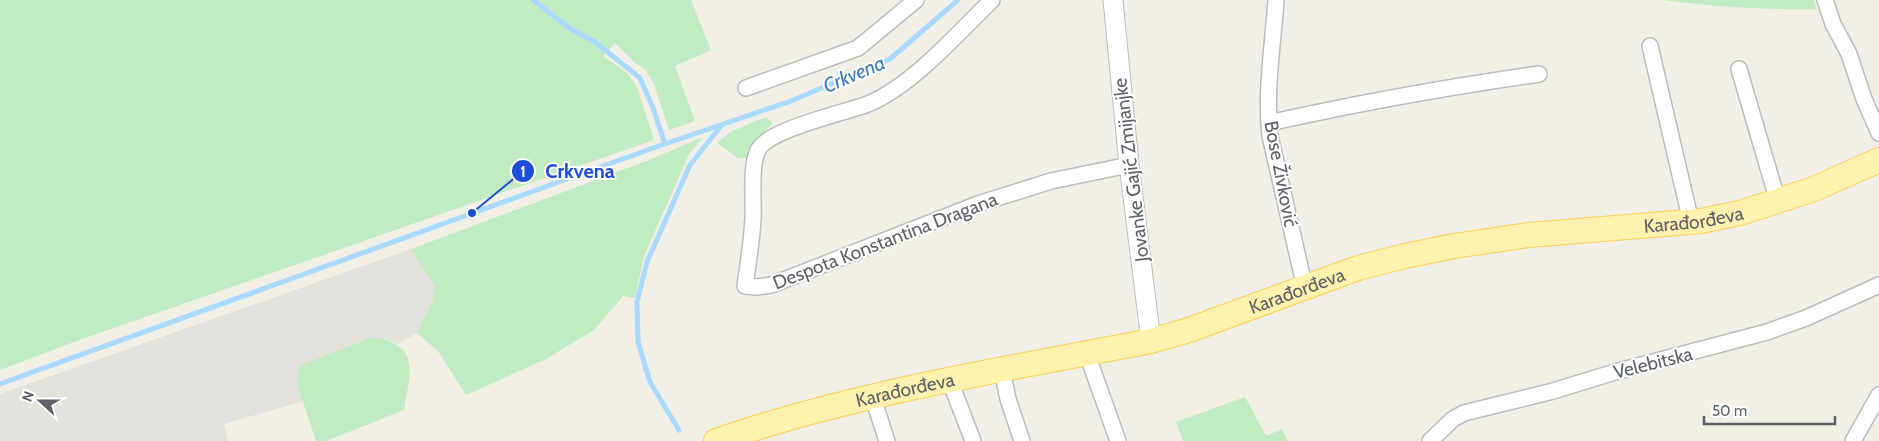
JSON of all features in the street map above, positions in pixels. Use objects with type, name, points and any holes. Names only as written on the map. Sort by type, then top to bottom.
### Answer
[{"type":"main road","name":"Karađorđeva","points":[[716,441],[764,433],[873,398],[1002,370],[1151,341],[1197,327],[1358,268],[1454,246],[1529,235],[1691,222],[1740,213],[1814,189],[1879,160]]},
{"type":"street","points":[[746,88],[858,48],[916,0]]},
{"type":"street","name":"Despota Konstantina Dragana","points":[[992,0],[924,66],[885,96],[868,104],[782,132],[768,139],[759,149],[756,161],[753,220],[745,286],[771,285],[978,204],[1051,181],[1129,165]]},
{"type":"street","name":"Jovanke Gajić Zmijanjke","points":[[1113,0],[1129,165],[1151,341]]},
{"type":"street","name":"Bose Živković","points":[[1276,0],[1269,86],[1270,136],[1302,275],[1307,286]]},
{"type":"street","points":[[1825,0],[1833,24],[1849,54],[1864,99],[1879,133]]},
{"type":"street","points":[[1650,46],[1691,222]]},
{"type":"street","points":[[1739,68],[1778,202]]},
{"type":"street","points":[[1269,123],[1337,107],[1450,86],[1539,74]]},
{"type":"street","name":"Velebitska","points":[[1430,441],[1453,419],[1464,413],[1553,391],[1615,372],[1767,332],[1879,285]]},
{"type":"street","points":[[1087,354],[1118,441]]},
{"type":"street","points":[[1002,370],[1008,399],[1022,441]]},
{"type":"street","points":[[950,381],[973,441]]},
{"type":"street","points":[[1852,441],[1879,395]]},
{"type":"street","points":[[873,398],[887,441]]},
{"type":"shaded area","points":[[411,249],[434,285],[433,300],[417,333],[398,344],[385,339],[297,384],[304,401],[224,424],[228,441],[0,441],[0,394]]},
{"type":"green space","points":[[0,0],[691,0],[711,50],[675,66],[695,121],[669,130],[654,84],[646,70],[635,63],[615,43],[603,56],[627,73],[637,87],[654,140],[82,339],[0,370]]},
{"type":"green space","points":[[1663,0],[1814,0],[1816,9],[1739,8]]},
{"type":"green space","points":[[766,117],[773,123],[758,139],[750,158],[738,158],[717,143],[730,132]]},
{"type":"green space","points":[[703,137],[689,154],[644,256],[635,298],[623,296],[594,330],[546,359],[466,395],[438,351],[417,333],[433,300],[434,285],[411,249],[649,160]]},
{"type":"green space","points":[[373,337],[399,346],[409,362],[404,410],[326,441],[316,441],[297,384],[298,371],[301,365]]},
{"type":"green space","points":[[1245,397],[1266,436],[1282,429],[1288,441],[1183,441],[1176,422]]},
{"type":"waterway","points":[[533,0],[569,28],[595,42],[640,78],[653,108],[665,144]]},
{"type":"waterway","name":"Crkvena","points":[[0,384],[653,148],[791,101],[890,59],[958,0]]},
{"type":"waterway","points":[[679,430],[650,382],[638,342],[637,302],[647,262],[690,165],[721,126]]},
{"type":"place","name":"Crkvena","points":[[472,213]]}]
